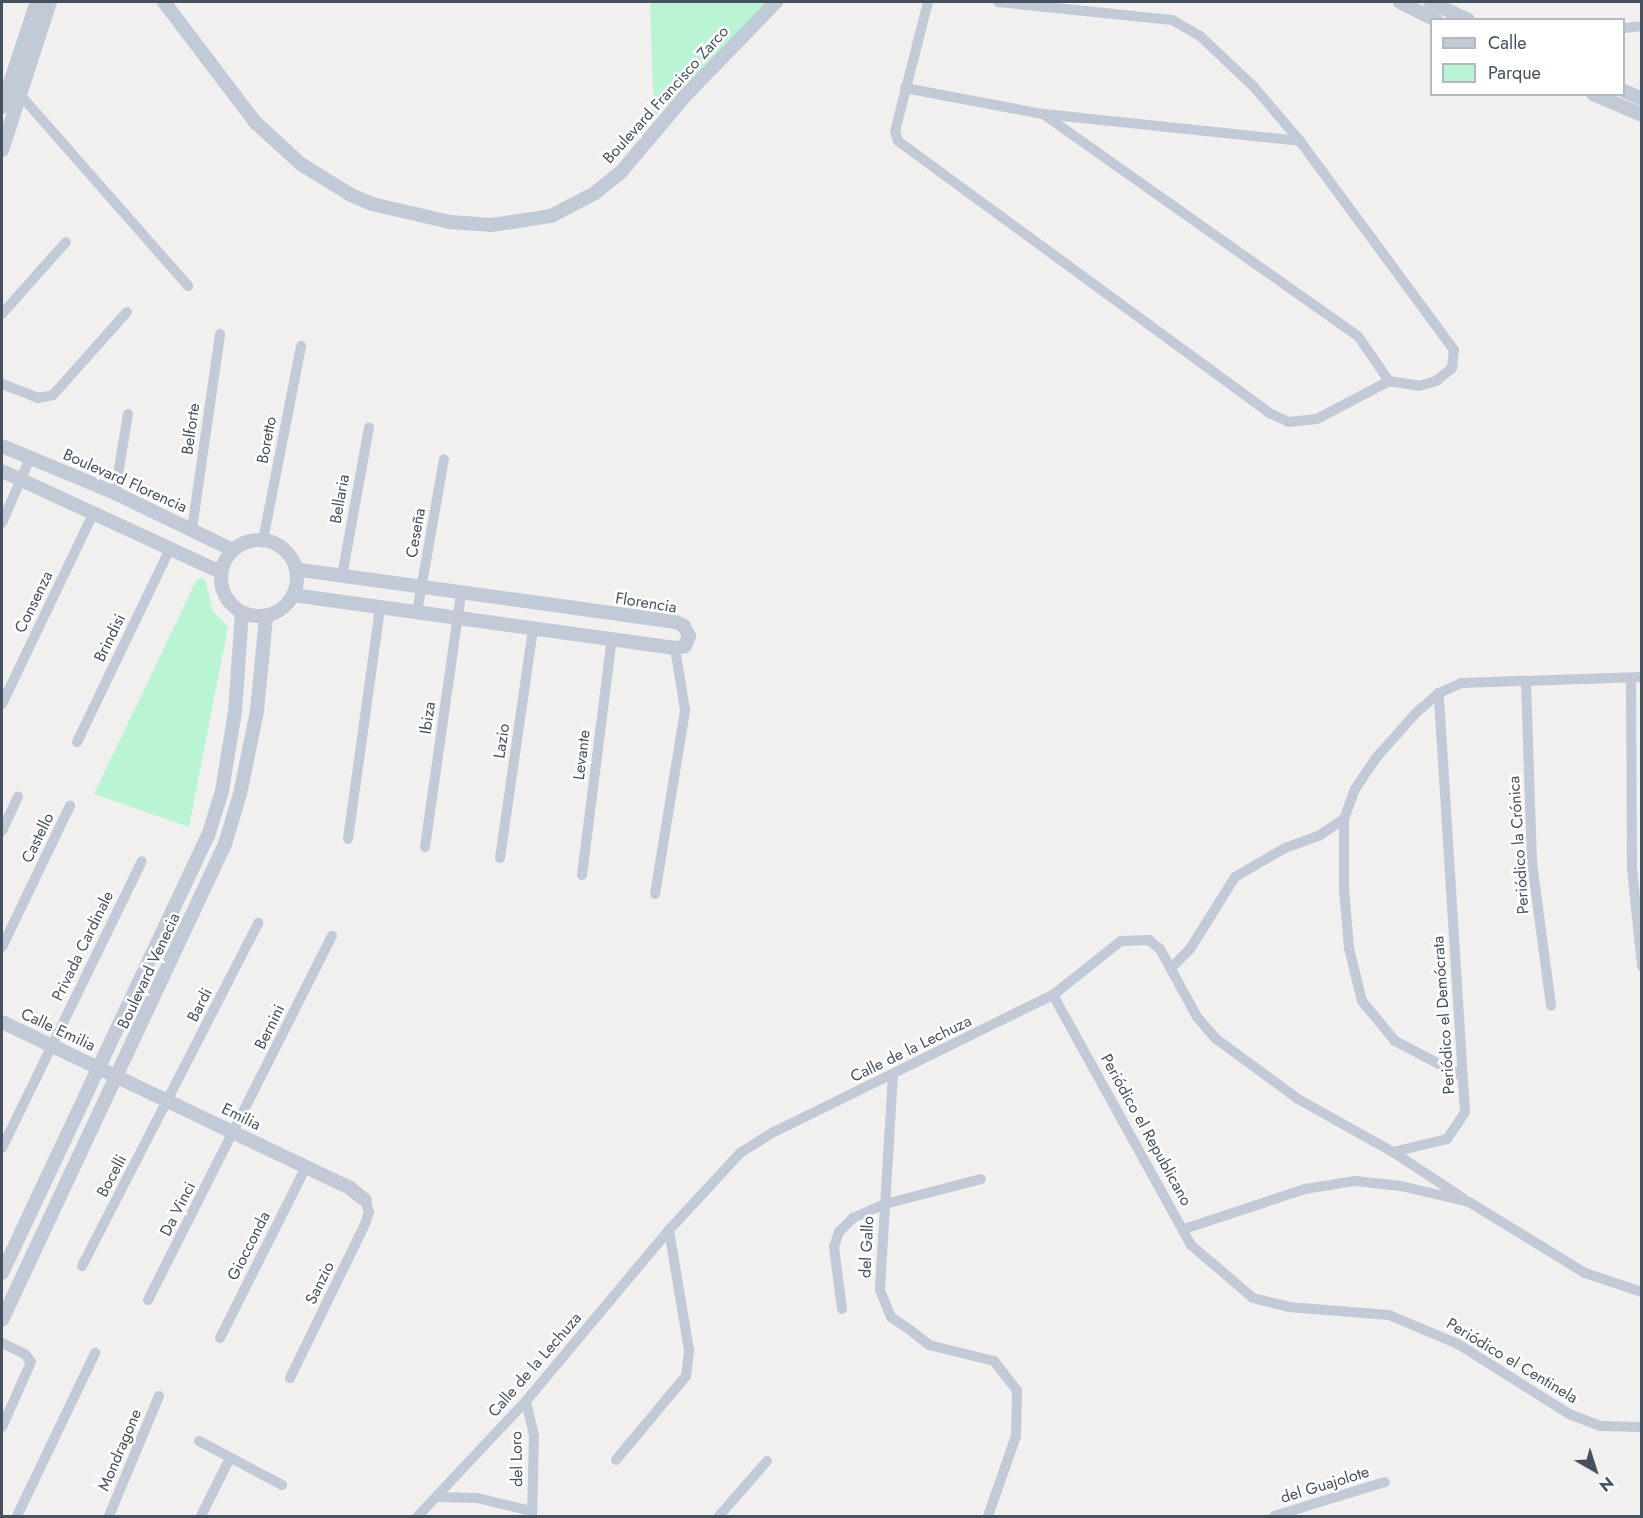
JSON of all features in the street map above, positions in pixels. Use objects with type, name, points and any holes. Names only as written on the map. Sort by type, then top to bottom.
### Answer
[{"type":"street","points":[[2,150],[37,2]]},
{"type":"street","points":[[2,107],[15,89],[50,2]]},
{"type":"street","name":"Boulevard Francisco Zarco","points":[[164,2],[256,123],[301,164],[351,195],[372,204],[450,222],[492,225],[551,216],[595,193],[621,172],[685,96],[776,2]]},
{"type":"street","points":[[928,2],[895,131],[898,141],[1269,413],[1289,422],[1317,419],[1389,381],[1419,386],[1436,381],[1452,368],[1454,350],[1300,141],[1254,87],[1200,36],[1172,20],[998,2]]},
{"type":"street","points":[[1400,2],[1432,18]]},
{"type":"street","points":[[1430,2],[1464,18]]},
{"type":"street","points":[[1625,28],[1641,26]]},
{"type":"street","points":[[905,88],[1043,114],[1300,141]]},
{"type":"street","points":[[15,89],[188,286]]},
{"type":"street","points":[[1625,92],[1641,99]]},
{"type":"street","points":[[1598,96],[1641,115]]},
{"type":"street","points":[[1043,114],[1358,336],[1389,381]]},
{"type":"street","points":[[2,314],[66,242]]},
{"type":"street","points":[[2,384],[38,398],[53,394],[127,312]]},
{"type":"street","name":"Belforte","points":[[192,529],[220,334]]},
{"type":"street","name":"Boretto","points":[[263,540],[301,346]]},
{"type":"street","points":[[115,493],[128,414]]},
{"type":"street","name":"Bellaria","points":[[342,576],[369,427]]},
{"type":"street","name":"Boulevard Florencia","points":[[2,446],[115,493],[233,550]]},
{"type":"street","points":[[2,523],[30,458]]},
{"type":"street","name":"Ceseña","points":[[417,612],[444,459]]},
{"type":"street","points":[[2,471],[221,572]]},
{"type":"street","name":"Consenza","points":[[2,704],[93,514]]},
{"type":"street","points":[[263,540],[282,547],[296,569],[293,594],[286,605],[266,617],[242,613],[224,596],[221,572],[233,550],[244,543],[263,540]]},
{"type":"street","name":"Brindisi","points":[[77,742],[171,547]]},
{"type":"street","name":"Florencia","points":[[296,569],[461,594],[676,622],[684,626],[689,636],[685,646],[675,648]]},
{"type":"street","points":[[293,594],[675,648],[685,710],[655,894]]},
{"type":"street","name":"Ibiza","points":[[425,847],[461,594]]},
{"type":"street","points":[[348,839],[380,607]]},
{"type":"street","name":"Boulevard Venecia","points":[[2,1273],[191,875],[222,792],[235,712],[242,613]]},
{"type":"street","name":"Boulevard Venecia","points":[[2,1320],[118,1077],[225,844],[240,794],[257,711],[266,617]]},
{"type":"street","name":"Lazio","points":[[500,858],[534,629]]},
{"type":"street","name":"Levante","points":[[582,874],[612,639]]},
{"type":"street","points":[[1462,1076],[1395,1041],[1362,1000],[1348,948],[1344,819],[1354,789],[1375,759],[1439,693],[1461,683],[1636,677],[1632,869],[1641,966]]},
{"type":"street","name":"Periódico la Crónica","points":[[1526,682],[1532,862],[1551,1006]]},
{"type":"street","name":"Periódico el Demócrata","points":[[1393,1152],[1434,1145],[1447,1139],[1466,1112],[1439,693]]},
{"type":"street","points":[[2,831],[18,796]]},
{"type":"street","name":"Castello","points":[[2,947],[70,806]]},
{"type":"street","points":[[1344,819],[1320,835],[1253,864],[1235,877],[1191,949],[1171,969],[1197,1017],[1215,1038],[1298,1099],[1393,1152],[1469,1202]]},
{"type":"street","name":"Privada Cardinale","points":[[2,1148],[142,861]]},
{"type":"street","name":"Bardi","points":[[169,1101],[258,923]]},
{"type":"street","name":"Bernini","points":[[234,1132],[332,936]]},
{"type":"street","name":"Calle de la Lechuza","points":[[418,1516],[526,1401],[725,1166],[755,1142],[1053,995],[1108,948],[1135,937],[1149,940],[1171,969]]},
{"type":"street","name":"Periódico el Republicano","points":[[1053,995],[1184,1229],[1305,1189],[1355,1181],[1401,1186],[1469,1202],[1585,1273],[1641,1292]]},
{"type":"street","name":"Calle Emilia","points":[[2,1022],[100,1068]]},
{"type":"street","name":"Emilia","points":[[100,1068],[306,1167],[365,1200]]},
{"type":"street","name":"del Gallo","points":[[892,1075],[880,1290],[891,1317],[929,1344],[994,1361],[1017,1390],[1016,1436],[988,1516]]},
{"type":"street","name":"Bocelli","points":[[82,1266],[169,1101]]},
{"type":"street","name":"Da Vinci","points":[[148,1300],[234,1132]]},
{"type":"street","name":"Giocconda","points":[[220,1338],[306,1167]]},
{"type":"street","points":[[842,1309],[834,1247],[839,1232],[853,1218],[885,1204],[981,1179]]},
{"type":"street","name":"Sanzio","points":[[290,1378],[365,1224],[369,1212],[365,1200]]},
{"type":"street","name":"Periódico el Centinela","points":[[1184,1229],[1191,1245],[1203,1258],[1266,1304],[1389,1315],[1458,1344],[1569,1414],[1601,1426],[1641,1427]]},
{"type":"street","points":[[616,1460],[686,1376],[689,1350],[669,1230]]},
{"type":"street","points":[[2,1343],[25,1354],[31,1362],[2,1427]]},
{"type":"street","points":[[17,1516],[95,1353]]},
{"type":"street","name":"Mondragone","points":[[109,1516],[159,1396]]},
{"type":"street","name":"del Loro","points":[[526,1401],[534,1435],[532,1514]]},
{"type":"street","points":[[199,1441],[282,1485]]},
{"type":"street","points":[[201,1516],[230,1458]]},
{"type":"street","points":[[719,1516],[767,1461]]},
{"type":"street","name":"del Guajolote","points":[[1279,1516],[1385,1482]]},
{"type":"street","points":[[436,1497],[477,1498],[532,1514]]},
{"type":"green space","points":[[650,2],[769,2],[654,119]]},
{"type":"green space","points":[[197,579],[205,579],[213,611],[228,627],[189,827],[94,794]]}]
